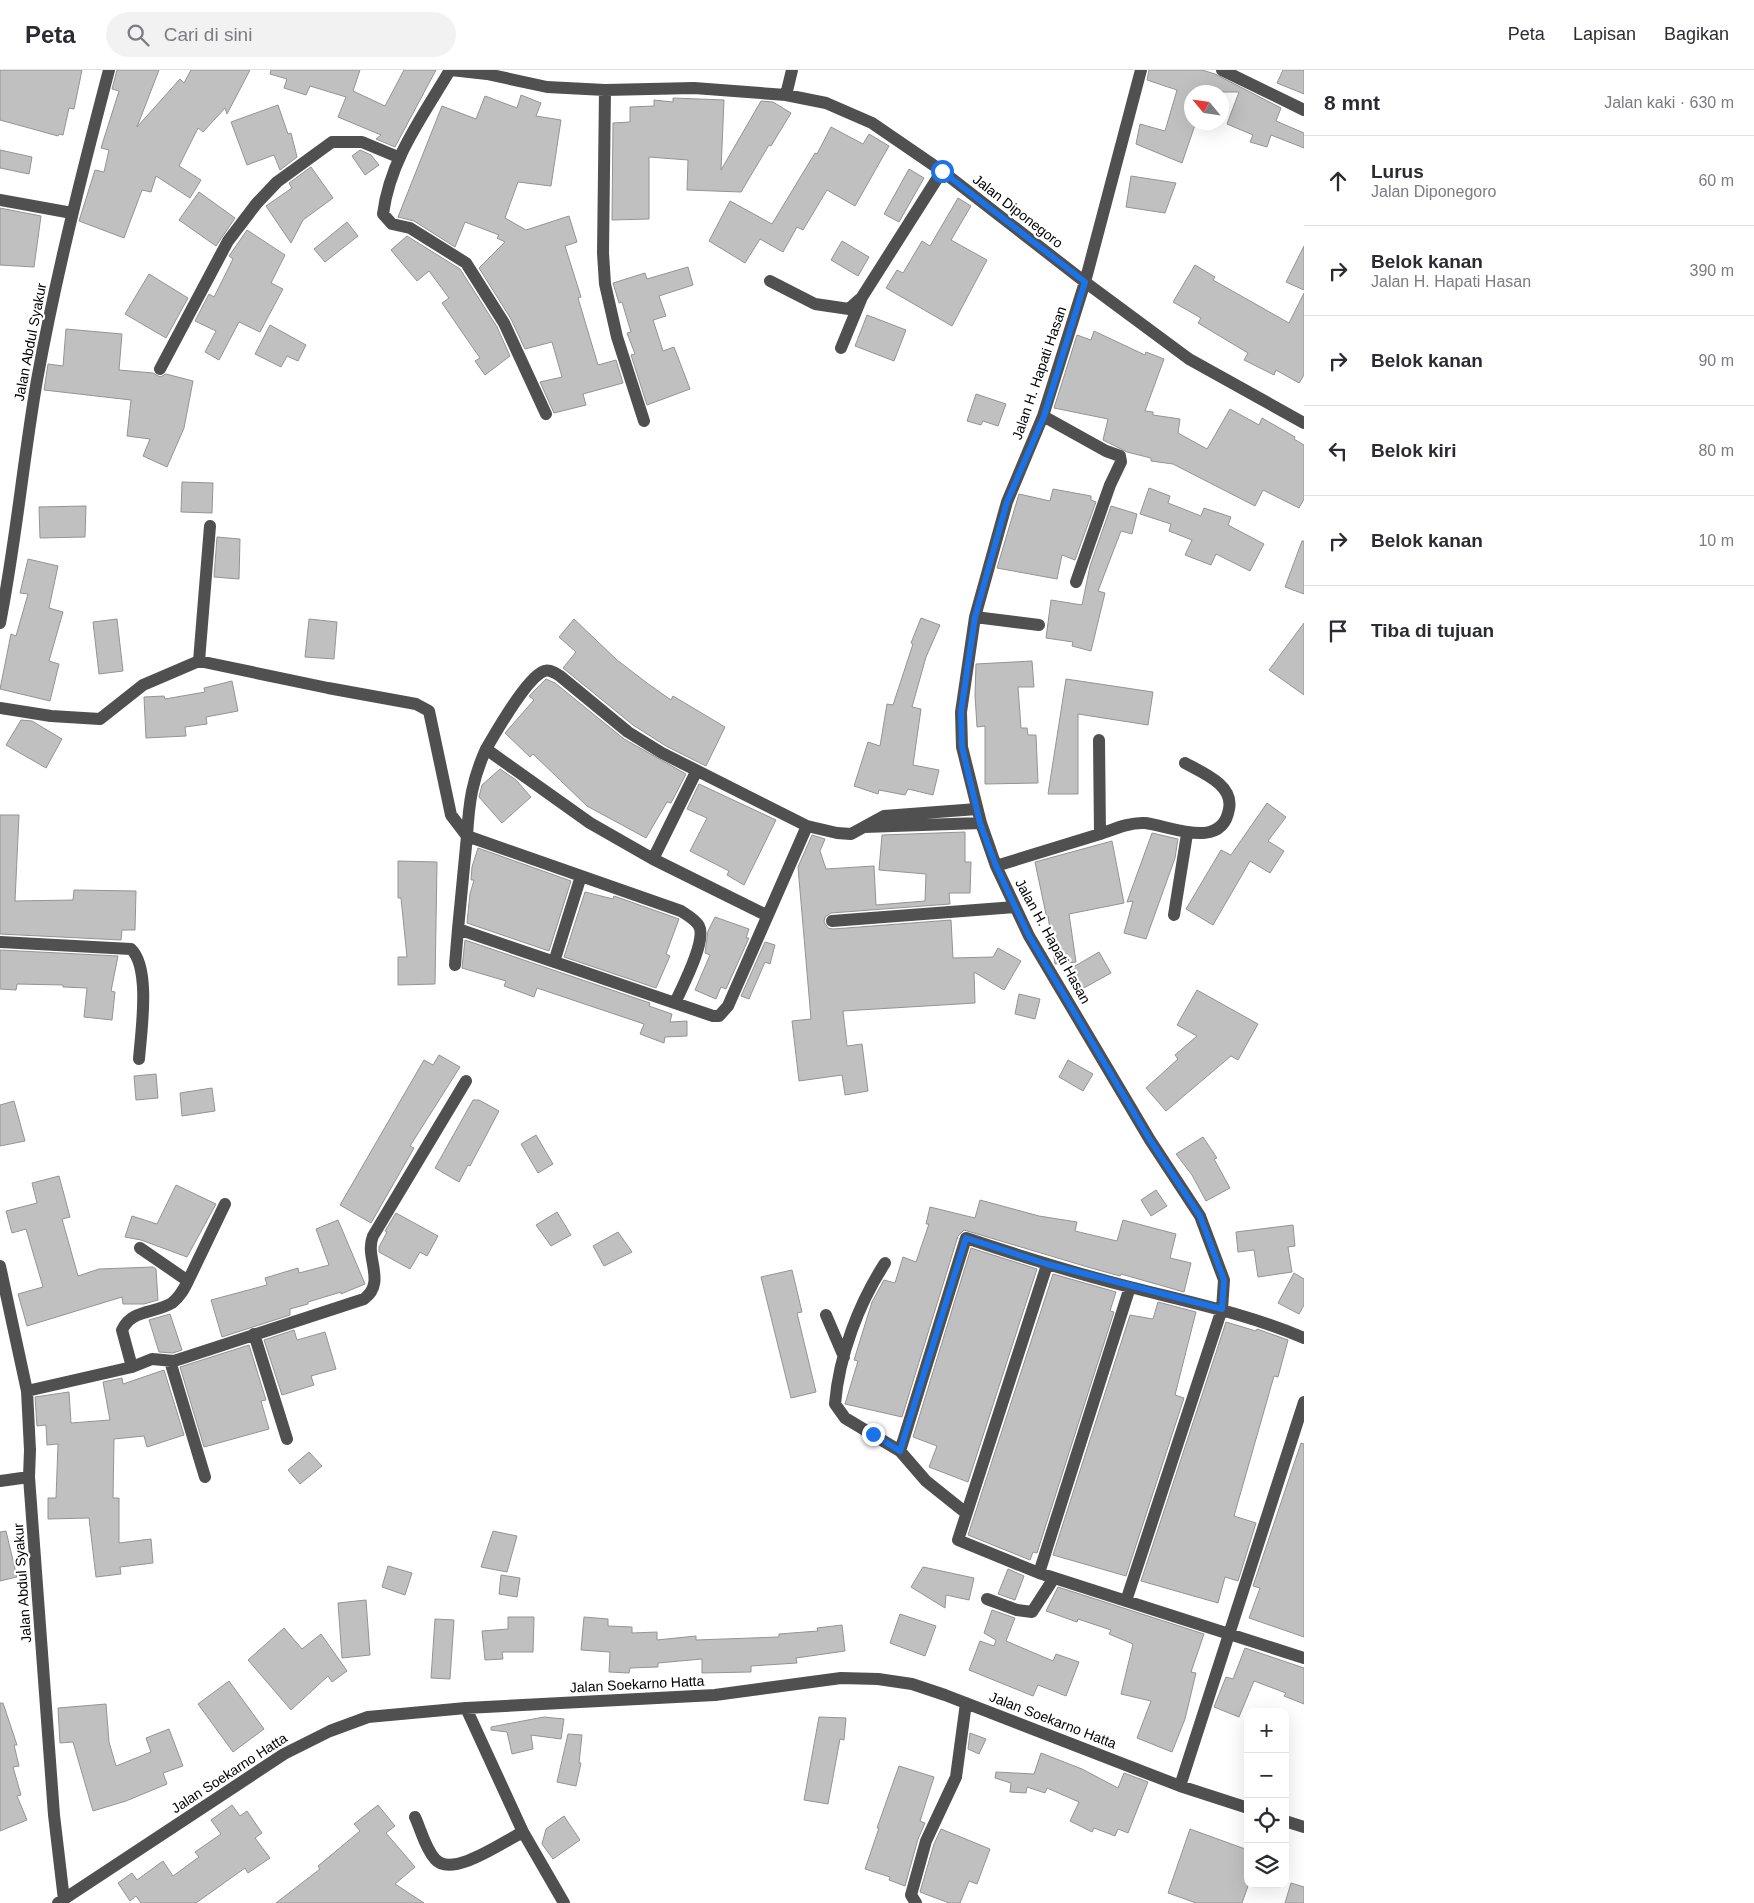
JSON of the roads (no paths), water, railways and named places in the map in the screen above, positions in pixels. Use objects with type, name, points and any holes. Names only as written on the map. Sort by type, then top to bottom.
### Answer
[{"type":"street","name":"Jalan Abdul Syakur","points":[[0,623],[12,560],[37,380],[72,213],[109,70]]},
{"type":"street","points":[[451,70],[398,157],[385,198],[383,214],[392,224],[410,228],[466,263],[504,323],[546,414]]},
{"type":"street","name":"Jalan Diponegoro","points":[[451,70],[486,74],[547,87],[605,90],[694,88],[786,95],[826,104],[872,123],[942,171],[1085,282],[1189,359],[1304,423]]},
{"type":"street","points":[[786,95],[792,70]]},
{"type":"street","name":"Jalan H. Hapati Hasan","points":[[1126,1600],[1222,1309],[1224,1280],[1200,1216],[1150,1140],[1029,936],[996,866],[976,809],[962,747],[961,712],[975,617],[1007,502],[1044,416],[1085,282],[1141,70]]},
{"type":"street","points":[[1222,70],[1304,110]]},
{"type":"street","points":[[605,90],[603,253],[605,284],[617,337],[644,421]]},
{"type":"street","points":[[160,369],[228,241],[276,182],[332,142],[362,142],[398,157]]},
{"type":"street","points":[[841,348],[862,297],[942,171]]},
{"type":"street","points":[[0,200],[72,213]]},
{"type":"street","points":[[770,282],[815,304],[849,309],[862,297]]},
{"type":"street","points":[[1044,416],[1106,451],[1120,456],[1121,462],[1110,485],[1076,582]]},
{"type":"street","points":[[199,661],[210,526]]},
{"type":"street","points":[[975,617],[1039,624]]},
{"type":"street","points":[[0,708],[51,716],[100,719],[143,685],[199,661],[416,704],[426,708],[430,717],[451,814],[467,836],[681,911],[692,917],[699,925],[701,940],[675,1003]]},
{"type":"street","points":[[455,966],[469,797],[476,770],[498,726],[533,679],[547,670],[560,676],[628,732],[696,772],[807,826],[837,833],[851,834],[884,816],[976,809]]},
{"type":"street","points":[[1099,740],[1100,834]]},
{"type":"street","points":[[486,750],[556,797],[590,823],[653,859],[766,915]]},
{"type":"street","points":[[996,866],[1132,824],[1145,823],[1187,834],[1216,830],[1228,820],[1231,799],[1220,785],[1185,763]]},
{"type":"street","points":[[653,859],[696,772]]},
{"type":"street","points":[[864,827],[980,823]]},
{"type":"street","points":[[458,930],[713,1016],[722,1014],[728,1006],[766,915],[807,826]]},
{"type":"street","points":[[1174,915],[1187,834]]},
{"type":"street","points":[[554,962],[581,876]]},
{"type":"street","points":[[832,921],[1016,907]]},
{"type":"street","points":[[0,942],[131,949],[138,956],[144,1001],[139,1059]]},
{"type":"street","points":[[27,1391],[132,1367],[152,1359],[170,1361],[368,1296],[376,1280],[370,1250],[373,1236],[466,1081]]},
{"type":"street","points":[[132,1367],[122,1330],[138,1314],[170,1304],[178,1298],[225,1204]]},
{"type":"street","points":[[900,1451],[966,1238],[1047,1264],[1130,1287],[1222,1309],[1277,1326],[1304,1338]]},
{"type":"street","points":[[140,1248],[188,1281]]},
{"type":"street","points":[[885,1262],[866,1294],[844,1356],[835,1404],[838,1411],[845,1418],[900,1451],[926,1481],[966,1513]]},
{"type":"street","points":[[1047,1264],[958,1539],[961,1543],[1039,1573],[1126,1600],[1229,1636],[1304,1658]]},
{"type":"street","name":"Jalan Abdul Syakur","points":[[0,1266],[27,1391],[29,1477],[61,1902]]},
{"type":"street","points":[[1039,1573],[1130,1287]]},
{"type":"street","points":[[826,1315],[844,1356]]},
{"type":"street","points":[[254,1334],[287,1439]]},
{"type":"street","points":[[170,1361],[204,1477]]},
{"type":"street","points":[[1180,1786],[1304,1402]]},
{"type":"street","points":[[0,1482],[29,1477]]},
{"type":"street","points":[[987,1599],[1018,1610],[1032,1612],[1054,1578]]},
{"type":"street","name":"Jalan Soekarno Hatta","points":[[61,1902],[275,1759],[330,1731],[368,1717],[466,1708],[715,1695],[841,1678],[878,1679],[912,1684],[1180,1786],[1244,1807]]},
{"type":"street","points":[[916,1903],[911,1895],[926,1841],[956,1778],[966,1703]]},
{"type":"street","points":[[466,1708],[523,1832],[564,1903]]},
{"type":"street","points":[[415,1817],[430,1852],[441,1864],[450,1866],[476,1857],[523,1832]]},
{"type":"street","points":[[1289,1822],[1304,1827]]}]
